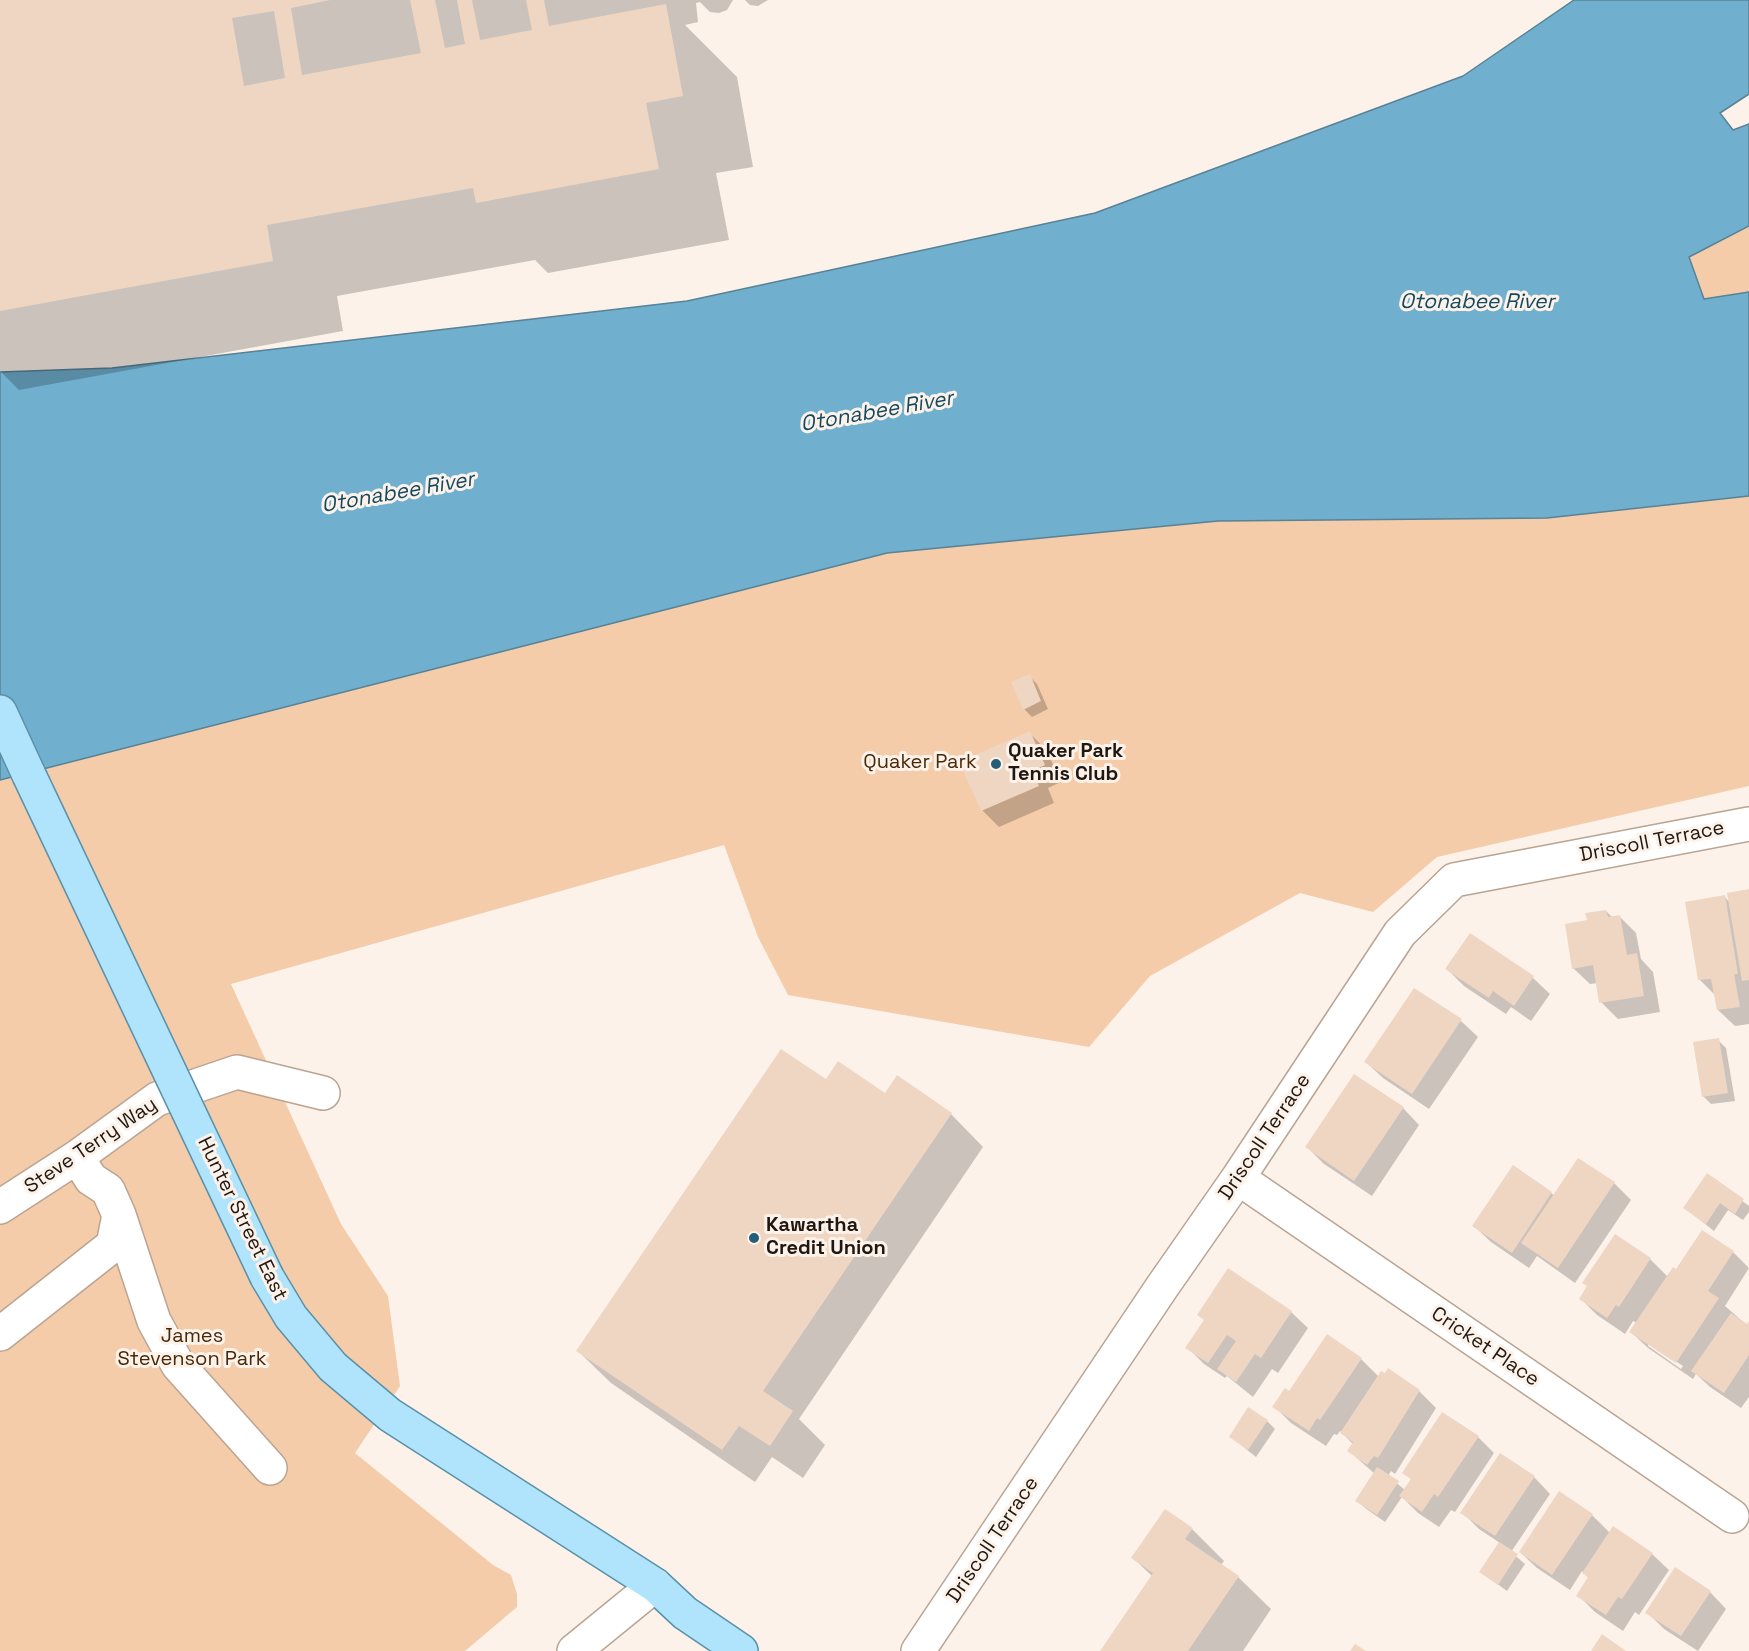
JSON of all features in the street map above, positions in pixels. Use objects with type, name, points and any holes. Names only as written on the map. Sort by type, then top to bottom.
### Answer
[{"type":"main road","name":"Hunter Street East","points":[[0,712],[267,1277],[291,1317],[333,1366],[390,1416],[655,1585],[685,1613],[741,1651]]},
{"type":"street","name":"Driscoll Terrace","points":[[918,1651],[1162,1287],[1238,1178],[1400,933],[1454,880],[1749,824]]},
{"type":"street","name":"Steve Terry Way","points":[[0,1207],[77,1157],[157,1099],[237,1072],[323,1093]]},
{"type":"street","points":[[77,1157],[92,1179],[108,1190],[119,1215],[154,1321],[178,1365],[270,1468]]},
{"type":"street","name":"Cricket Place","points":[[1238,1178],[1732,1516]]},
{"type":"street","points":[[0,1334],[113,1245],[119,1215]]},
{"type":"street","points":[[574,1651],[655,1585]]},
{"type":"green space","points":[[1749,226],[1749,292],[1704,300],[1689,257]]},
{"type":"green space","points":[[1749,496],[1749,786],[1437,857],[1373,912],[1300,893],[1150,976],[1089,1047],[788,995],[758,937],[724,845],[231,984],[341,1224],[388,1296],[400,1386],[355,1453],[493,1565],[511,1575],[517,1594],[517,1607],[465,1651],[0,1651],[0,780],[887,553],[1218,521],[1547,518]]},
{"type":"water","name":"Otonabee River","points":[[1574,0],[1749,0],[1749,94],[1720,113],[1733,130],[1749,124],[1749,226],[1689,257],[1704,299],[1749,292],[1749,496],[1547,518],[1218,521],[887,553],[0,780],[0,372],[112,368],[687,301],[1095,213],[1463,76]]},
{"type":"building","points":[[0,0],[330,0],[291,8],[302,75],[421,53],[410,0],[435,0],[445,48],[465,44],[457,0],[472,0],[480,40],[532,30],[526,0],[544,0],[549,26],[666,4],[683,96],[646,103],[659,169],[476,203],[473,188],[267,225],[273,261],[0,311]],"holes":[[[274,11],[285,78],[244,86],[232,18]]]},
{"type":"building","points":[[1030,674],[1041,701],[1023,710],[1011,682]]},
{"type":"building","points":[[1030,731],[1045,765],[1032,771],[1039,786],[981,811],[959,762]]},
{"type":"building","points":[[1749,889],[1749,980],[1742,981],[1727,893]]},
{"type":"building","points":[[1725,895],[1738,974],[1734,974],[1740,1007],[1717,1010],[1711,979],[1698,980],[1685,902]]},
{"type":"building","points":[[1606,910],[1608,917],[1620,915],[1627,955],[1637,953],[1644,996],[1599,1003],[1593,965],[1572,969],[1565,924],[1587,920],[1585,913]]},
{"type":"building","points":[[1470,933],[1534,976],[1514,1006],[1493,991],[1489,998],[1445,969]]},
{"type":"building","points":[[1414,988],[1462,1019],[1412,1094],[1364,1062]]},
{"type":"building","points":[[1719,1038],[1728,1093],[1702,1097],[1693,1042]]},
{"type":"building","points":[[781,1049],[826,1079],[838,1061],[885,1093],[897,1075],[952,1113],[763,1391],[793,1411],[770,1446],[739,1426],[722,1450],[576,1351]]},
{"type":"building","points":[[1354,1074],[1404,1107],[1354,1181],[1305,1147]]},
{"type":"building","points":[[1578,1158],[1615,1182],[1558,1268],[1521,1243]]},
{"type":"building","points":[[1513,1165],[1552,1192],[1512,1253],[1472,1226]]},
{"type":"building","points":[[1707,1173],[1744,1199],[1735,1214],[1720,1203],[1706,1224],[1683,1208]]},
{"type":"building","points":[[1702,1230],[1734,1251],[1708,1291],[1719,1298],[1676,1363],[1629,1332],[1673,1267],[1676,1269]]},
{"type":"building","points":[[1615,1234],[1651,1258],[1619,1307],[1616,1305],[1607,1318],[1579,1299],[1587,1286],[1582,1283]]},
{"type":"building","points":[[1228,1268],[1292,1311],[1261,1358],[1255,1354],[1236,1382],[1217,1369],[1236,1341],[1227,1335],[1208,1363],[1185,1348],[1204,1320],[1197,1315]]},
{"type":"building","points":[[1731,1313],[1747,1324],[1749,1321],[1749,1355],[1724,1393],[1691,1371]]},
{"type":"building","points":[[1327,1334],[1362,1358],[1320,1420],[1317,1418],[1309,1431],[1272,1407],[1285,1388],[1289,1391]]},
{"type":"building","points":[[1388,1368],[1420,1390],[1378,1458],[1374,1456],[1367,1465],[1347,1451],[1353,1442],[1340,1433],[1381,1371],[1385,1373]]},
{"type":"building","points":[[1248,1407],[1268,1420],[1248,1450],[1229,1437]]},
{"type":"building","points":[[1442,1412],[1479,1436],[1438,1497],[1434,1494],[1422,1512],[1399,1496],[1411,1479],[1402,1473]]},
{"type":"building","points":[[1500,1453],[1535,1476],[1495,1536],[1460,1513]]},
{"type":"building","points":[[1377,1467],[1399,1481],[1377,1515],[1355,1501]]},
{"type":"building","points":[[1559,1491],[1593,1514],[1552,1575],[1519,1552]]},
{"type":"building","points":[[1165,1509],[1193,1528],[1185,1539],[1239,1576],[1188,1651],[1100,1651],[1153,1573],[1131,1558]]},
{"type":"building","points":[[1613,1526],[1653,1553],[1622,1599],[1618,1597],[1606,1615],[1576,1596],[1588,1577],[1582,1573]]},
{"type":"building","points":[[1499,1542],[1518,1554],[1498,1585],[1479,1572]]},
{"type":"building","points":[[1675,1567],[1711,1591],[1681,1636],[1645,1613]]},
{"type":"building","points":[[1602,1634],[1626,1651],[1591,1651]]},
{"type":"building","points":[[1355,1644],[1366,1651],[1350,1651]]},
{"type":"place","name":"Quaker Park Tennis Club","points":[[996,764]]},
{"type":"place","name":"Kawartha Credit Union","points":[[754,1238]]},
{"type":"park label","name":"Quaker Park","points":[[920,763]]},
{"type":"park label","name":"James Stevenson Park","points":[[192,1348]]}]
